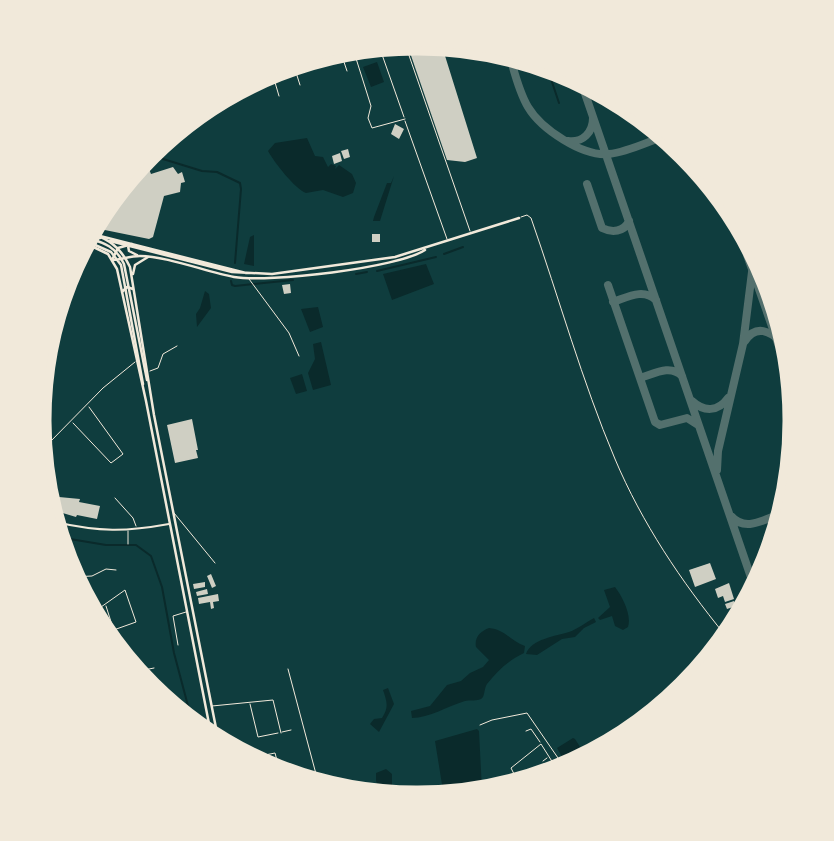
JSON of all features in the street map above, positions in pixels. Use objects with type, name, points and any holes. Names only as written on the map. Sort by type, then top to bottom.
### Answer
[{"type":"main road","points":[[95,240],[249,274],[279,274],[379,260],[428,248],[519,218]]},
{"type":"main road","points":[[100,236],[118,248],[126,258],[133,280],[154,415]]},
{"type":"main road","points":[[97,237],[249,274]]},
{"type":"main road","points":[[94,242],[111,252],[121,265],[154,415],[217,731]]},
{"type":"main road","points":[[93,243],[113,260],[117,269],[146,401],[209,726]]},
{"type":"main road","points":[[131,244],[129,251],[141,256],[252,282],[393,262],[414,256],[428,248]]},
{"type":"main road","points":[[118,248],[131,244]]},
{"type":"main road","points":[[113,260],[118,248]]},
{"type":"main road","points":[[113,260],[141,256]]},
{"type":"main road","points":[[133,280],[135,265],[148,257]]},
{"type":"main road","points":[[122,292],[127,287],[134,290]]},
{"type":"main road","points":[[139,348],[146,401]]},
{"type":"main road","points":[[196,658],[202,657]]},
{"type":"street","points":[[408,51],[471,234]]},
{"type":"street","points":[[381,53],[447,241]]},
{"type":"street","points":[[355,56],[371,106],[369,118],[372,128],[405,119]]},
{"type":"street","points":[[343,58],[347,71]]},
{"type":"street","points":[[296,71],[300,85]]},
{"type":"street","points":[[274,80],[279,96]]},
{"type":"street","points":[[519,218],[527,215],[531,218],[598,412],[632,495],[671,562],[721,631]]},
{"type":"street","points":[[252,282],[289,333],[299,356]]},
{"type":"street","points":[[148,372],[158,368],[163,354],[177,346]]},
{"type":"street","points":[[48,441],[49,443],[103,388],[137,360]]},
{"type":"street","points":[[71,422],[111,463],[123,454],[87,405]]},
{"type":"street","points":[[115,498],[133,518],[136,530]]},
{"type":"street","points":[[174,513],[215,563]]},
{"type":"street","points":[[151,520],[153,527]]},
{"type":"street","points":[[62,524],[86,529],[128,531],[170,524]]},
{"type":"street","points":[[128,531],[128,544]]},
{"type":"street","points":[[82,576],[92,576],[106,569],[116,570]]},
{"type":"street","points":[[99,608],[105,604],[125,590],[136,622],[114,630],[105,604]]},
{"type":"street","points":[[177,645],[173,617],[187,612]]},
{"type":"street","points":[[145,670],[154,668]]},
{"type":"street","points":[[288,669],[314,776]]},
{"type":"street","points":[[212,706],[273,699],[281,733]]},
{"type":"street","points":[[249,702],[258,737],[291,730]]},
{"type":"street","points":[[481,725],[527,713],[560,761]]},
{"type":"street","points":[[526,731],[531,729],[553,764]]},
{"type":"street","points":[[516,777],[511,768],[541,744]]},
{"type":"street","points":[[262,756],[275,753],[278,763]]},
{"type":"street","points":[[542,761],[549,757]]},
{"type":"water","points":[[377,62],[384,82],[371,87],[363,67]]},
{"type":"water","points":[[307,138],[315,156],[323,157],[328,167],[331,164],[336,166],[335,169],[339,165],[352,174],[356,183],[353,193],[343,197],[323,190],[306,193],[291,181],[268,151],[275,143]]},
{"type":"water","points":[[394,176],[380,221],[373,221],[387,183],[391,183]]},
{"type":"water","points":[[254,235],[254,266],[244,264],[250,237]]},
{"type":"water","points":[[426,264],[434,284],[392,300],[383,274]]},
{"type":"water","points":[[205,291],[209,294],[211,308],[197,327],[196,314]]},
{"type":"water","points":[[318,307],[323,327],[310,332],[301,309]]},
{"type":"water","points":[[321,342],[331,385],[313,390],[308,373],[315,359],[313,344]]},
{"type":"water","points":[[302,374],[307,391],[296,394],[290,378]]},
{"type":"water","points":[[615,587],[629,617],[628,627],[623,630],[615,626],[612,616],[600,620],[598,618],[610,607],[604,590]]},
{"type":"water","points":[[594,618],[596,622],[575,637],[562,639],[537,655],[526,654],[538,642],[572,631]]},
{"type":"water","points":[[489,628],[525,646],[524,653],[495,674],[481,699],[465,701],[432,714],[412,718],[411,711],[430,706],[447,685],[461,681],[489,660],[476,647],[476,640]]},
{"type":"water","points":[[388,688],[394,704],[379,732],[370,724],[374,719],[382,718],[386,711],[383,690]]},
{"type":"water","points":[[477,729],[482,784],[443,789],[435,741]]},
{"type":"water","points":[[573,738],[583,751],[564,760],[557,748]]},
{"type":"water","points":[[386,769],[392,774],[393,789],[379,788],[376,773]]},
{"type":"building","points":[[410,51],[444,52],[477,158],[465,162],[447,160]]},
{"type":"building","points":[[395,124],[404,129],[399,139],[391,134]]},
{"type":"building","points":[[348,149],[350,157],[344,159],[341,151]]},
{"type":"building","points":[[340,153],[342,161],[334,164],[332,156]]},
{"type":"building","points":[[173,167],[178,174],[182,172],[185,182],[181,183],[180,192],[164,196],[153,237],[149,239],[101,229],[138,178],[149,169],[151,174]]},
{"type":"building","points":[[372,234],[380,234],[380,242],[372,242]]},
{"type":"building","points":[[290,284],[291,293],[284,294],[282,285]]},
{"type":"building","points":[[192,419],[198,458],[175,463],[167,425]]},
{"type":"building","points":[[59,497],[80,499],[79,502],[100,506],[97,519],[59,512]]},
{"type":"building","points":[[710,563],[716,579],[695,587],[689,570]]},
{"type":"building","points":[[211,574],[216,586],[212,588],[207,576]]},
{"type":"building","points":[[205,582],[205,587],[194,589],[193,584]]},
{"type":"building","points":[[729,583],[734,599],[725,602],[723,596],[718,598],[715,589]]},
{"type":"building","points":[[207,589],[208,594],[197,596],[196,592]]},
{"type":"building","points":[[218,594],[219,601],[213,602],[214,608],[211,609],[210,602],[199,604],[198,598]]},
{"type":"building","points":[[734,601],[736,606],[727,609],[725,604]]},
{"type":"waterway","points":[[550,76],[559,103]]},
{"type":"waterway","points":[[159,157],[202,171],[217,172],[240,183],[235,263]]},
{"type":"waterway","points":[[444,254],[463,247]]},
{"type":"waterway","points":[[377,271],[436,257]]},
{"type":"waterway","points":[[356,274],[367,272]]},
{"type":"waterway","points":[[231,281],[235,286],[293,280]]},
{"type":"waterway","points":[[67,538],[106,545],[136,545],[151,556],[162,587],[174,653],[190,712]]},
{"type":"taxiway","points":[[512,63],[522,95],[534,115],[552,132],[575,146],[599,154],[609,154],[656,139]]},
{"type":"taxiway","points":[[584,91],[751,579]]},
{"type":"taxiway","points":[[568,141],[586,136],[593,118]]},
{"type":"taxiway","points":[[587,184],[602,228],[617,230],[629,221]]},
{"type":"taxiway","points":[[717,470],[718,451],[743,344],[753,265]]},
{"type":"taxiway","points":[[608,285],[655,422],[660,425],[687,418],[698,425]]},
{"type":"taxiway","points":[[613,302],[641,294],[656,300]]},
{"type":"taxiway","points":[[745,341],[758,331],[778,339]]},
{"type":"taxiway","points":[[640,378],[667,370],[682,376]]},
{"type":"taxiway","points":[[692,401],[711,409],[720,406],[728,398]]},
{"type":"taxiway","points":[[731,516],[736,521],[748,524],[774,516]]}]
